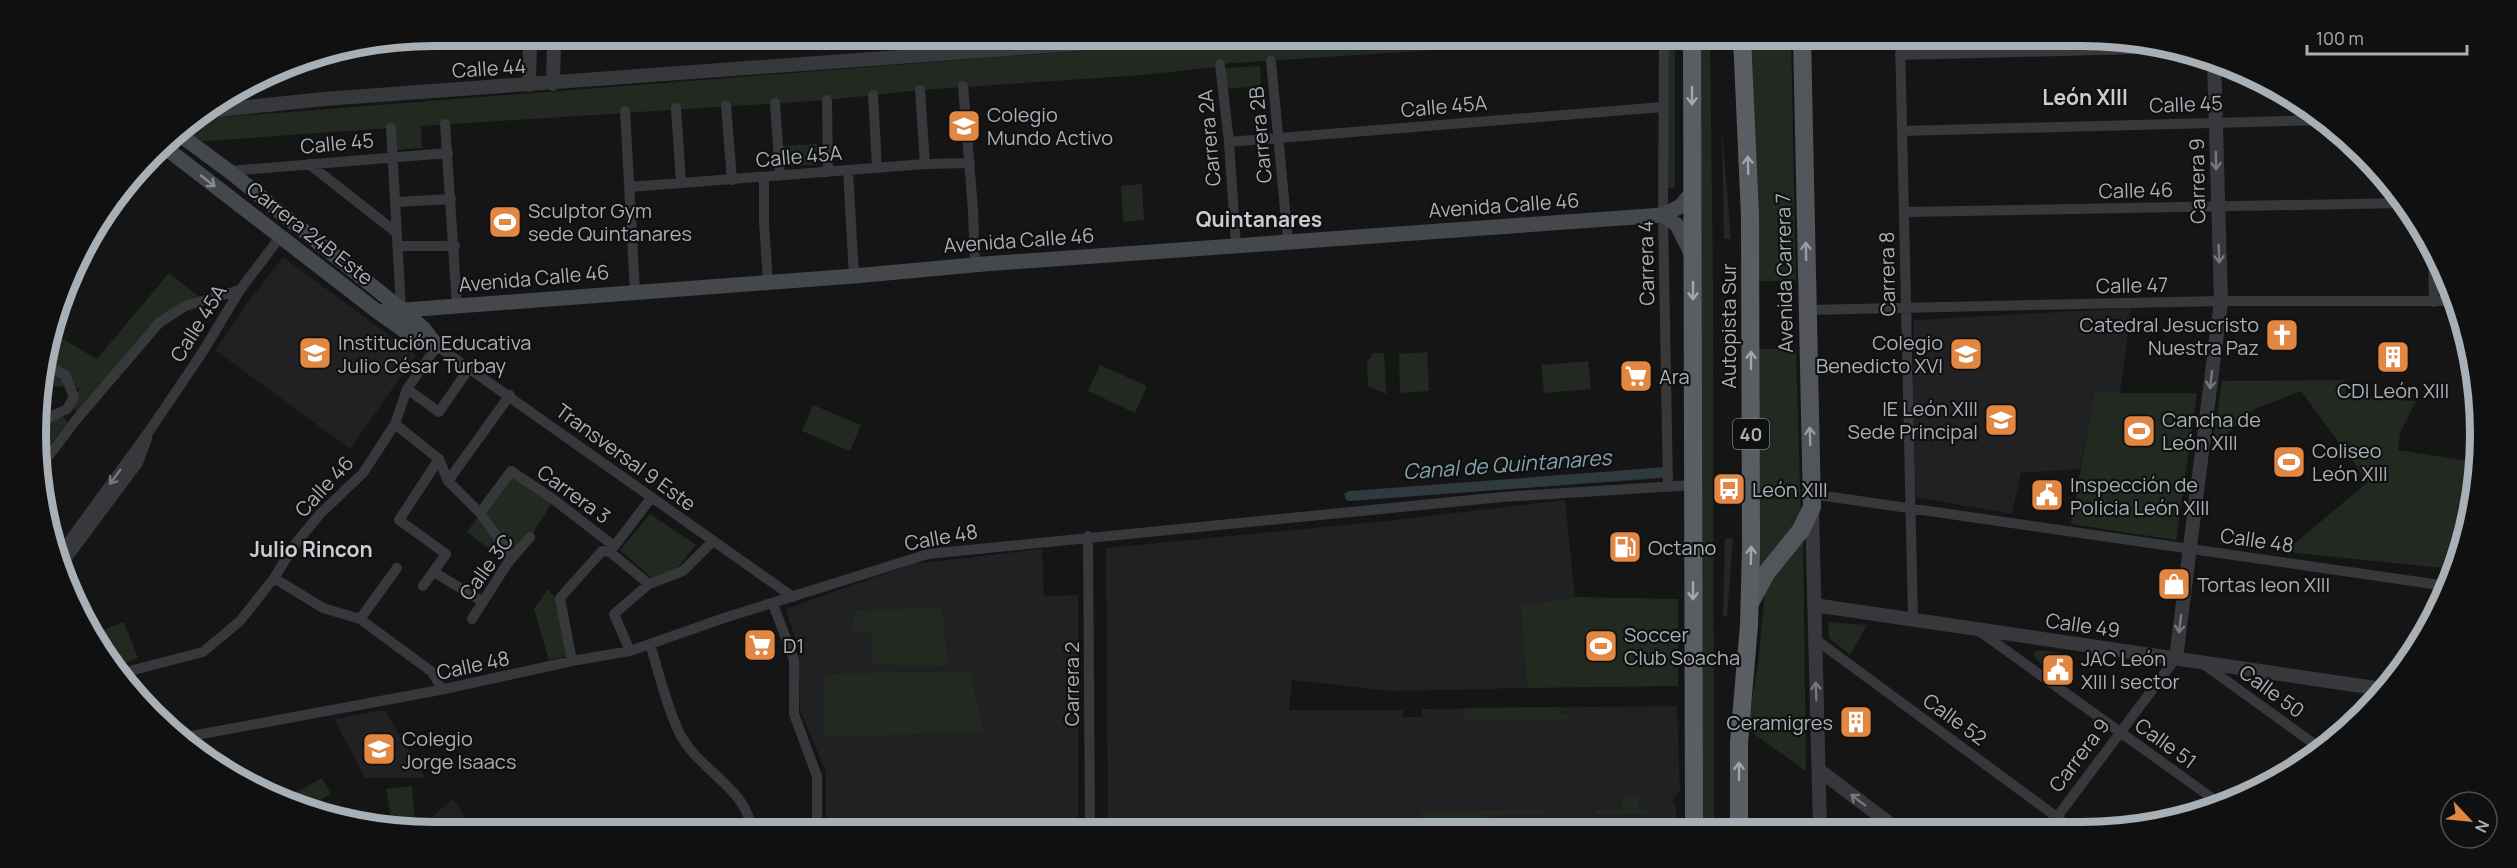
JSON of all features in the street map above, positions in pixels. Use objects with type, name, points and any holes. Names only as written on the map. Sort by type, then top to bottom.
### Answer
[{"type":"highway","name":"Autopista Sur","points":[[1692,46],[1694,822]]},
{"type":"highway","name":"Autopista Sur","points":[[1739,822],[1739,742],[1750,603],[1750,216],[1742,46]]},
{"type":"main road","name":"Avenida Carrera 7","points":[[1750,603],[1767,572],[1801,530],[1812,501],[1806,309],[1802,46]]},
{"type":"main road","points":[[185,138],[229,171],[401,309],[424,329],[438,346]]},
{"type":"main road","name":"Carrera 24B Este","points":[[170,151],[378,312],[418,340],[438,346]]},
{"type":"main road","points":[[1692,192],[1681,206],[1664,215],[1677,225],[1693,257]]},
{"type":"main road","name":"Avenida Calle 46","points":[[378,312],[854,276],[975,264],[1664,215]]},
{"type":"street","points":[[529,85],[530,46]]},
{"type":"street","points":[[553,84],[554,46]]},
{"type":"street","name":"Calle 44","points":[[222,110],[324,99],[1051,46]]},
{"type":"street","name":"Carrera 4","points":[[1664,46],[1668,487]]},
{"type":"street","name":"Carrera 8","points":[[1900,46],[1913,619]]},
{"type":"street","points":[[1900,55],[2128,49]]},
{"type":"street","name":"Carrera 2B","points":[[1271,61],[1288,241]]},
{"type":"street","name":"Carrera 2A","points":[[1220,64],[1229,142],[1236,245]]},
{"type":"street","name":"Carrera 9","points":[[2057,817],[2176,658],[2221,302],[2214,69]]},
{"type":"street","points":[[963,86],[970,163],[975,264]]},
{"type":"street","points":[[920,90],[925,164]]},
{"type":"street","points":[[873,95],[877,168]]},
{"type":"street","points":[[827,100],[828,172]]},
{"type":"street","points":[[775,103],[780,176]]},
{"type":"street","points":[[726,106],[732,180]]},
{"type":"street","name":"Calle 45A","points":[[1229,142],[1663,107]]},
{"type":"street","points":[[676,108],[681,183]]},
{"type":"street","points":[[625,111],[635,291]]},
{"type":"street","name":"Calle 45","points":[[1902,130],[2309,120]]},
{"type":"street","points":[[445,124],[455,246],[457,306]]},
{"type":"street","points":[[391,128],[397,202],[401,309]]},
{"type":"street","name":"Calle 45","points":[[229,171],[448,153]]},
{"type":"street","name":"Calle 45A","points":[[630,187],[925,164],[970,163]]},
{"type":"street","points":[[309,164],[397,233]]},
{"type":"street","points":[[848,170],[854,276]]},
{"type":"street","points":[[764,178],[768,281]]},
{"type":"street","points":[[397,202],[451,199]]},
{"type":"street","name":"Calle 46","points":[[1904,212],[2394,203]]},
{"type":"street","name":"Calle 45A","points":[[67,558],[134,460],[150,430],[202,353],[240,290],[280,237]]},
{"type":"street","points":[[398,246],[455,246]]},
{"type":"street","points":[[2433,269],[2434,302]]},
{"type":"street","points":[[47,458],[76,420],[159,323],[185,306],[240,290]]},
{"type":"street","name":"Calle 47","points":[[1806,309],[2221,302],[2447,302]]},
{"type":"street","name":"Calle 46","points":[[128,671],[203,652],[240,621],[274,578],[296,543],[320,514],[363,473],[395,424],[407,389],[438,346]]},
{"type":"street","name":"Transversal 9 Este","points":[[438,346],[793,597]]},
{"type":"street","points":[[407,389],[439,412],[470,367]]},
{"type":"street","points":[[47,419],[67,409],[74,397],[65,375],[52,370]]},
{"type":"street","points":[[448,481],[510,395]]},
{"type":"street","points":[[67,409],[76,420]]},
{"type":"street","points":[[395,424],[439,459],[448,481],[480,513],[512,557]]},
{"type":"street","points":[[423,586],[446,554],[399,520],[439,459]]},
{"type":"street","name":"Calle 45A","points":[[64,548],[134,460]]},
{"type":"street","name":"Carrera 3","points":[[480,513],[511,471],[553,499],[612,549],[649,585]]},
{"type":"street","name":"Calle 48","points":[[192,736],[440,690],[572,661],[630,651],[724,618],[928,554],[1088,536],[1502,497],[1692,485]]},
{"type":"street","points":[[572,661],[560,598],[602,551],[612,549],[651,498]]},
{"type":"street","name":"Calle 48","points":[[1812,501],[1910,509],[2440,585]]},
{"type":"street","name":"Avenida Carrera 7","points":[[1812,501],[1820,822]]},
{"type":"street","name":"Carrera 2","points":[[1088,536],[1090,822]]},
{"type":"street","name":"Calle 3C","points":[[472,619],[512,557],[531,537]]},
{"type":"street","points":[[630,651],[614,614],[649,585],[683,571],[713,541]]},
{"type":"street","points":[[360,619],[397,568]]},
{"type":"street","points":[[434,572],[483,602]]},
{"type":"street","points":[[274,578],[323,608],[360,619],[432,672],[440,684],[440,690]]},
{"type":"street","points":[[773,604],[794,660],[794,714],[817,776],[817,822]]},
{"type":"street","name":"Calle 49","points":[[1814,604],[2375,688]]},
{"type":"street","name":"Calle 51","points":[[1976,629],[2213,799]]},
{"type":"street","name":"Calle 52","points":[[1815,639],[2064,822]]},
{"type":"street","points":[[650,644],[679,732],[688,747],[738,797],[751,822]]},
{"type":"street","name":"Calle 50","points":[[2201,662],[2314,744]]},
{"type":"street","points":[[1819,770],[1888,822]]},
{"type":"shaded area","points":[[1141,46],[1495,46],[1220,64],[1216,67],[1142,75],[920,90],[827,100],[421,126],[422,148],[393,150],[391,128],[179,143],[211,118]]},
{"type":"shaded area","points":[[1668,46],[1675,46],[1675,188],[1668,188]]},
{"type":"shaded area","points":[[1699,46],[1710,46],[1714,822],[1703,822],[1699,441]]},
{"type":"shaded area","points":[[1750,46],[1791,46],[1796,281],[1758,281]]},
{"type":"shaded area","points":[[1260,66],[1261,86],[1226,89],[1225,68]]},
{"type":"shaded area","points":[[1722,130],[1731,239],[1724,239]]},
{"type":"shaded area","points":[[817,144],[817,165],[778,166],[777,146]]},
{"type":"shaded area","points":[[1142,184],[1144,220],[1123,222],[1121,186]]},
{"type":"shaded area","points":[[106,228],[87,271],[71,299],[86,263]]},
{"type":"shaded area","name":"Institución Educativa Julio César Turbay","points":[[283,257],[416,355],[350,449],[215,350]]},
{"type":"shaded area","points":[[169,273],[199,297],[183,303],[78,413],[73,407],[79,388],[50,386],[59,337],[97,359]]},
{"type":"shaded area","name":"IE León XIII Sede Principal","points":[[2131,308],[2120,393],[2094,393],[2080,469],[2021,473],[2012,514],[1916,497],[1913,393],[1914,320]]},
{"type":"shaded area","points":[[1758,349],[1796,349],[1801,520],[1759,571]]},
{"type":"shaded area","points":[[1427,352],[1429,391],[1400,393],[1399,354]]},
{"type":"shaded area","points":[[1373,353],[1384,353],[1386,394],[1368,386],[1367,361]]},
{"type":"shaded area","points":[[1588,361],[1591,389],[1544,393],[1541,365]]},
{"type":"shaded area","points":[[1100,365],[1147,386],[1135,413],[1088,391]]},
{"type":"shaded area","points":[[2345,380],[2346,397],[2416,401],[2400,433],[2398,450],[2470,461],[2463,510],[2446,568],[2295,553],[2289,548],[2368,482],[2301,391],[2255,409],[2212,447],[2222,381]]},
{"type":"shaded area","name":"Cancha de León XIII","points":[[2094,393],[2197,393],[2176,540],[2071,524]]},
{"type":"shaded area","points":[[813,405],[861,425],[850,451],[802,431]]},
{"type":"shaded area","points":[[62,416],[68,422],[47,449],[46,434],[46,424]]},
{"type":"shaded area","points":[[1668,467],[1668,478],[1348,500],[1343,493]]},
{"type":"shaded area","points":[[511,472],[553,501],[531,536],[507,563],[467,532]]},
{"type":"shaded area","points":[[1565,500],[1575,597],[1520,605],[1527,688],[1393,691],[1292,680],[1289,710],[1403,710],[1403,717],[1422,717],[1422,709],[1677,706],[1680,790],[1672,801],[1675,802],[1677,822],[1108,822],[1106,548],[1387,521]]},
{"type":"shaded area","points":[[650,514],[696,545],[676,569],[651,577],[620,550]]},
{"type":"shaded area","points":[[1803,532],[1806,771],[1747,729],[1758,664],[1766,582]]},
{"type":"shaded area","points":[[1733,538],[1727,616],[1723,617],[1725,539]]},
{"type":"shaded area","points":[[1042,549],[1044,596],[1078,595],[1078,822],[826,822],[826,772],[800,710],[798,648],[786,609],[912,564]]},
{"type":"shaded area","points":[[548,589],[556,599],[568,656],[549,660],[534,609]]},
{"type":"shaded area","name":"Soccer Club Soacha","points":[[1575,597],[1678,599],[1678,686],[1527,688],[1520,605]]},
{"type":"shaded area","points":[[942,608],[948,666],[872,665],[871,634],[852,629],[855,610]]},
{"type":"shaded area","points":[[124,622],[138,658],[123,664],[100,631]]},
{"type":"shaded area","points":[[1828,622],[1867,625],[1850,655],[1829,638]]},
{"type":"shaded area","points":[[2037,650],[2060,653],[2050,675],[2033,654]]},
{"type":"shaded area","points":[[970,671],[984,732],[824,737],[825,674]]},
{"type":"shaded area","points":[[1559,707],[1559,714],[1569,714],[1569,720],[1464,720],[1465,708]]},
{"type":"shaded area","name":"Colegio Jorge Isaacs","points":[[385,710],[425,778],[365,778],[334,719]]},
{"type":"shaded area","points":[[322,778],[331,794],[315,803],[297,796],[295,793]]},
{"type":"shaded area","points":[[412,786],[415,821],[392,819],[386,789]]},
{"type":"shaded area","points":[[1622,796],[1639,796],[1639,811],[1646,811],[1646,814],[1596,814],[1596,810],[1623,810]]},
{"type":"shaded area","points":[[453,798],[468,822],[434,822],[427,822]]},
{"type":"shaded area","points":[[1544,809],[1544,813],[1513,814],[1453,822],[1422,822],[1420,811]]},
{"type":"waterway","name":"Canal de Quintanares","points":[[1350,496],[1668,472]]},
{"type":"place","name":"Colegio Mundo Activo","points":[[964,126]]},
{"type":"place","name":"Sculptor Gym sede Quintanares","points":[[505,222]]},
{"type":"place","name":"Catedral Jesucristo Nuestra Paz","points":[[2282,335]]},
{"type":"place","name":"Institución Educativa Julio César Turbay","points":[[315,353]]},
{"type":"place","name":"Colegio Benedicto XVI","points":[[1966,354]]},
{"type":"place","name":"CDI León XIII","points":[[2393,357]]},
{"type":"place","name":"Ara","points":[[1636,376]]},
{"type":"place","name":"IE León XIII Sede Principal","points":[[2001,420]]},
{"type":"place","name":"Cancha de León XIII","points":[[2139,431]]},
{"type":"place","name":"Coliseo León XIII","points":[[2289,462]]},
{"type":"place","name":"León XIII","points":[[1729,489]]},
{"type":"place","name":"Inspección de Policia León XIII","points":[[2047,495]]},
{"type":"place","name":"Octano","points":[[1625,547]]},
{"type":"place","name":"Tortas leon Xlll","points":[[2174,584]]},
{"type":"place","name":"D1","points":[[760,645]]},
{"type":"place","name":"Soccer Club Soacha","points":[[1601,646]]},
{"type":"place","name":"JAC León XIII I sector","points":[[2058,670]]},
{"type":"place","name":"Ceramigres","points":[[1856,722]]},
{"type":"place","name":"Colegio Jorge Isaacs","points":[[379,749]]},
{"type":"district","name":"León XIII","points":[[2085,97]]},
{"type":"district","name":"Quintanares","points":[[1259,219]]},
{"type":"district","name":"Julio Rincon","points":[[311,549]]}]
